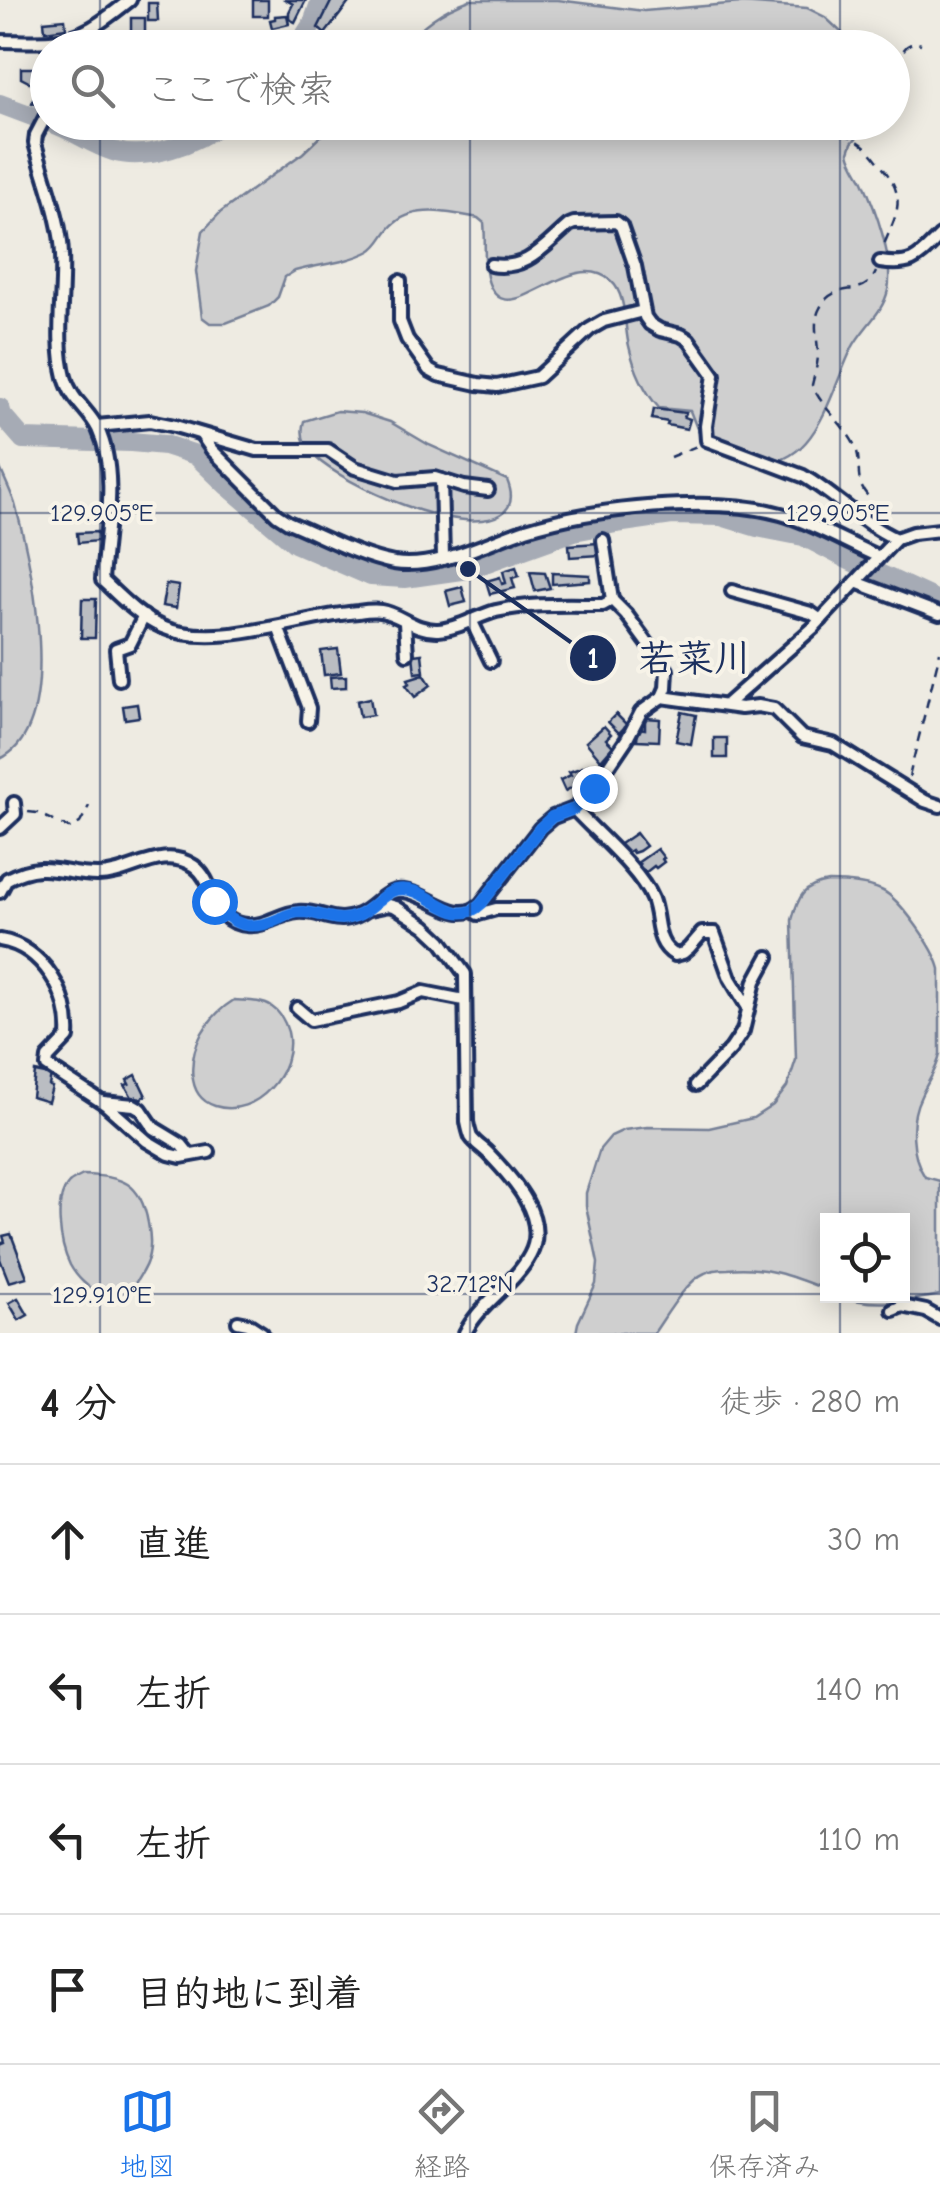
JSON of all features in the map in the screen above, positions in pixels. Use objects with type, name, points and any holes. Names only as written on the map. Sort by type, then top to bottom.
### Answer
[{"type":"street","points":[[88,30],[130,0]]},
{"type":"street","points":[[0,42],[30,43]]},
{"type":"street","points":[[36,140],[60,234],[60,312],[66,379],[80,407],[98,429],[110,476],[102,580],[144,616],[161,627],[183,633],[214,634],[383,611],[405,623],[438,630],[526,606],[602,605],[612,600]]},
{"type":"street","points":[[491,265],[528,262],[569,225],[616,222],[627,239],[635,266],[644,317],[660,330],[690,340],[714,375],[706,426],[708,440],[802,476],[896,540]]},
{"type":"street","points":[[880,262],[914,261],[940,236]]},
{"type":"street","points":[[400,281],[400,320],[414,350],[438,375],[478,384],[497,386],[538,377],[604,320],[643,311]]},
{"type":"street","points":[[98,429],[150,422],[257,450],[328,450],[355,468],[398,481],[426,478],[488,490]]},
{"type":"street","points":[[201,434],[277,515],[370,556],[396,563],[442,558],[587,514],[714,505],[745,506],[784,515],[877,558]]},
{"type":"street","points":[[441,480],[442,558]]},
{"type":"street","points":[[726,705],[821,620],[896,540],[913,533],[940,530]]},
{"type":"street","points":[[0,892],[7,879],[47,867],[106,874],[171,858],[197,868],[222,913],[238,924],[262,924],[299,912],[337,920],[360,915],[378,900],[400,890],[460,914],[473,911],[540,828],[552,817],[574,809],[606,772],[641,712],[662,697],[668,679],[666,670],[612,600],[603,540]]},
{"type":"street","points":[[857,580],[940,614]]},
{"type":"street","points":[[732,591],[811,613],[821,620]]},
{"type":"street","points":[[120,678],[116,649],[130,644],[144,616]]},
{"type":"street","points":[[471,620],[491,661]]},
{"type":"street","points":[[405,623],[407,654]]},
{"type":"street","points":[[278,627],[310,708],[308,721]]},
{"type":"street","points":[[662,697],[742,708],[774,708],[802,737],[834,744],[925,801],[940,806]]},
{"type":"street","points":[[0,828],[15,808]]},
{"type":"street","points":[[574,809],[637,875],[652,898],[665,949],[675,955],[683,953],[702,933],[714,933],[730,978],[747,1006]]},
{"type":"street","points":[[0,868],[7,879]]},
{"type":"street","points":[[369,909],[396,907],[426,926],[464,974],[467,1122],[472,1138],[522,1195],[535,1218],[537,1233],[528,1259],[465,1333]]},
{"type":"street","points":[[473,911],[478,914],[496,909],[533,909]]},
{"type":"street","points":[[0,940],[23,946],[44,964],[64,1003],[68,1037],[48,1058],[47,1066],[102,1102],[168,1154],[181,1157],[209,1152]]},
{"type":"street","points":[[696,1085],[731,1049],[743,1030],[755,981],[768,957]]},
{"type":"street","points":[[297,1008],[311,1020],[399,1002],[423,992],[464,1000]]},
{"type":"street","points":[[102,1102],[134,1104],[154,1128],[182,1145],[190,1155]]},
{"type":"street","points":[[893,1310],[902,1306],[940,1318]]},
{"type":"street","points":[[238,1322],[262,1333]]},
{"type":"path","points":[[910,45],[922,44]]},
{"type":"path","points":[[856,140],[892,179],[899,194],[898,205],[873,280],[866,286],[835,292],[818,311],[818,357],[812,386],[857,449],[858,476],[862,490],[871,499],[874,528]]},
{"type":"path","points":[[670,457],[708,440]]},
{"type":"path","points":[[908,781],[940,652]]},
{"type":"path","points":[[15,808],[69,828],[80,823],[89,806]]},
{"type":"shaded area","points":[[470,0],[558,0],[644,11],[741,3],[807,8],[839,30],[419,30],[450,8]]},
{"type":"shaded area","points":[[316,140],[855,140],[849,152],[882,233],[888,290],[852,348],[826,410],[803,446],[787,457],[767,463],[742,461],[711,447],[701,436],[690,411],[659,408],[637,371],[622,303],[611,281],[594,273],[576,273],[522,297],[507,300],[495,294],[486,271],[484,223],[478,218],[435,212],[404,217],[370,251],[295,271],[285,277],[278,297],[269,306],[226,323],[210,323],[202,317],[196,271],[203,231],[221,212]]},
{"type":"shaded area","points":[[337,411],[362,413],[390,422],[429,445],[507,480],[511,494],[508,507],[483,520],[460,520],[404,505],[351,481],[314,456],[303,435],[304,421]]},
{"type":"shaded area","points":[[0,468],[15,504],[29,564],[39,641],[39,680],[33,714],[21,741],[0,759]]},
{"type":"shaded area","points":[[848,883],[889,895],[916,925],[940,969],[940,1054],[917,1106],[913,1138],[925,1177],[940,1181],[940,1295],[910,1300],[910,1213],[820,1213],[820,1287],[767,1270],[716,1270],[691,1283],[654,1333],[576,1333],[596,1284],[598,1263],[586,1193],[600,1149],[611,1136],[647,1127],[709,1128],[753,1118],[773,1105],[787,1087],[796,1060],[792,920],[803,894],[813,886]]},
{"type":"shaded area","points":[[234,1000],[259,1002],[275,1009],[286,1024],[289,1047],[280,1076],[270,1088],[258,1099],[230,1108],[205,1101],[192,1074],[205,1028]]},
{"type":"shaded area","points":[[83,1175],[109,1177],[127,1184],[145,1209],[150,1235],[148,1257],[136,1282],[120,1295],[110,1296],[92,1289],[76,1274],[66,1256],[61,1235],[61,1200],[69,1183]]},
{"type":"building","points":[[253,0],[268,0],[268,16],[253,16]]},
{"type":"building","points":[[286,0],[306,0],[295,22],[289,19],[293,4]]},
{"type":"building","points":[[332,0],[351,0],[328,30],[318,28]]},
{"type":"building","points":[[148,3],[157,3],[158,21],[148,21]]},
{"type":"building","points":[[287,15],[289,24],[272,28],[270,20]]},
{"type":"building","points":[[131,18],[145,18],[145,30],[131,30]]},
{"type":"building","points":[[65,19],[66,28],[45,30],[44,21]]},
{"type":"building","points":[[21,68],[30,68],[30,83],[21,78]]},
{"type":"building","points":[[654,409],[686,413],[684,417],[690,419],[687,429],[652,419]]},
{"type":"building","points":[[97,532],[98,541],[78,543],[77,533]]},
{"type":"building","points":[[598,543],[599,555],[570,557],[569,545]]},
{"type":"building","points":[[516,567],[519,576],[512,578],[515,588],[490,594],[486,581],[500,577],[502,584],[506,583],[503,571]]},
{"type":"building","points":[[530,572],[545,573],[550,588],[535,591]]},
{"type":"building","points":[[552,573],[590,575],[590,581],[552,584]]},
{"type":"building","points":[[166,584],[179,586],[176,608],[162,606]]},
{"type":"building","points":[[462,587],[466,602],[450,606],[446,591]]},
{"type":"building","points":[[82,599],[96,599],[95,638],[81,638]]},
{"type":"building","points":[[338,649],[341,673],[324,675],[321,651]]},
{"type":"building","points":[[422,654],[424,672],[415,673],[413,655]]},
{"type":"building","points":[[424,674],[431,685],[415,697],[406,685],[410,683],[408,679]]},
{"type":"building","points":[[346,676],[346,687],[331,688],[330,677]]},
{"type":"building","points":[[370,698],[373,715],[360,717],[357,701]]},
{"type":"building","points":[[137,704],[139,717],[125,719],[123,706]]},
{"type":"building","points":[[682,712],[696,715],[691,744],[676,741]]},
{"type":"building","points":[[616,714],[627,725],[619,733],[608,722]]},
{"type":"building","points":[[645,718],[660,719],[659,741],[637,740],[638,728],[645,729]]},
{"type":"building","points":[[604,726],[611,734],[606,739],[613,746],[601,760],[586,742]]},
{"type":"building","points":[[714,738],[727,738],[727,758],[714,758]]},
{"type":"building","points":[[588,765],[593,779],[588,781],[590,785],[579,789],[577,785],[565,791],[560,780]]},
{"type":"building","points":[[636,833],[646,846],[623,855],[617,846]]},
{"type":"building","points":[[657,849],[664,862],[640,873],[635,867],[637,863]]},
{"type":"building","points":[[35,1072],[51,1075],[48,1102],[32,1097]]},
{"type":"building","points":[[136,1075],[146,1096],[137,1100],[125,1085]]},
{"type":"building","points":[[11,1234],[27,1277],[9,1282],[0,1259],[0,1244],[5,1242],[3,1236]]},
{"type":"building","points":[[18,1298],[28,1315],[19,1320],[9,1303]]},
{"type":"waterway","points":[[309,30],[321,0]]},
{"type":"waterway","points":[[0,104],[30,115]]},
{"type":"waterway","points":[[89,140],[126,154],[156,152],[192,140]]},
{"type":"waterway","points":[[0,408],[23,439],[165,445],[196,455],[295,543],[371,576],[405,578],[468,569],[574,531],[616,523],[672,515],[721,516],[803,536],[940,602]]},
{"type":"place","name":"若菜川","points":[[468,569]]},
{"type":"route","points":[[214,901],[230,921],[254,926],[299,912],[348,919],[395,890],[418,894],[460,914],[470,913],[540,828],[552,817],[574,809],[594,788]]}]
